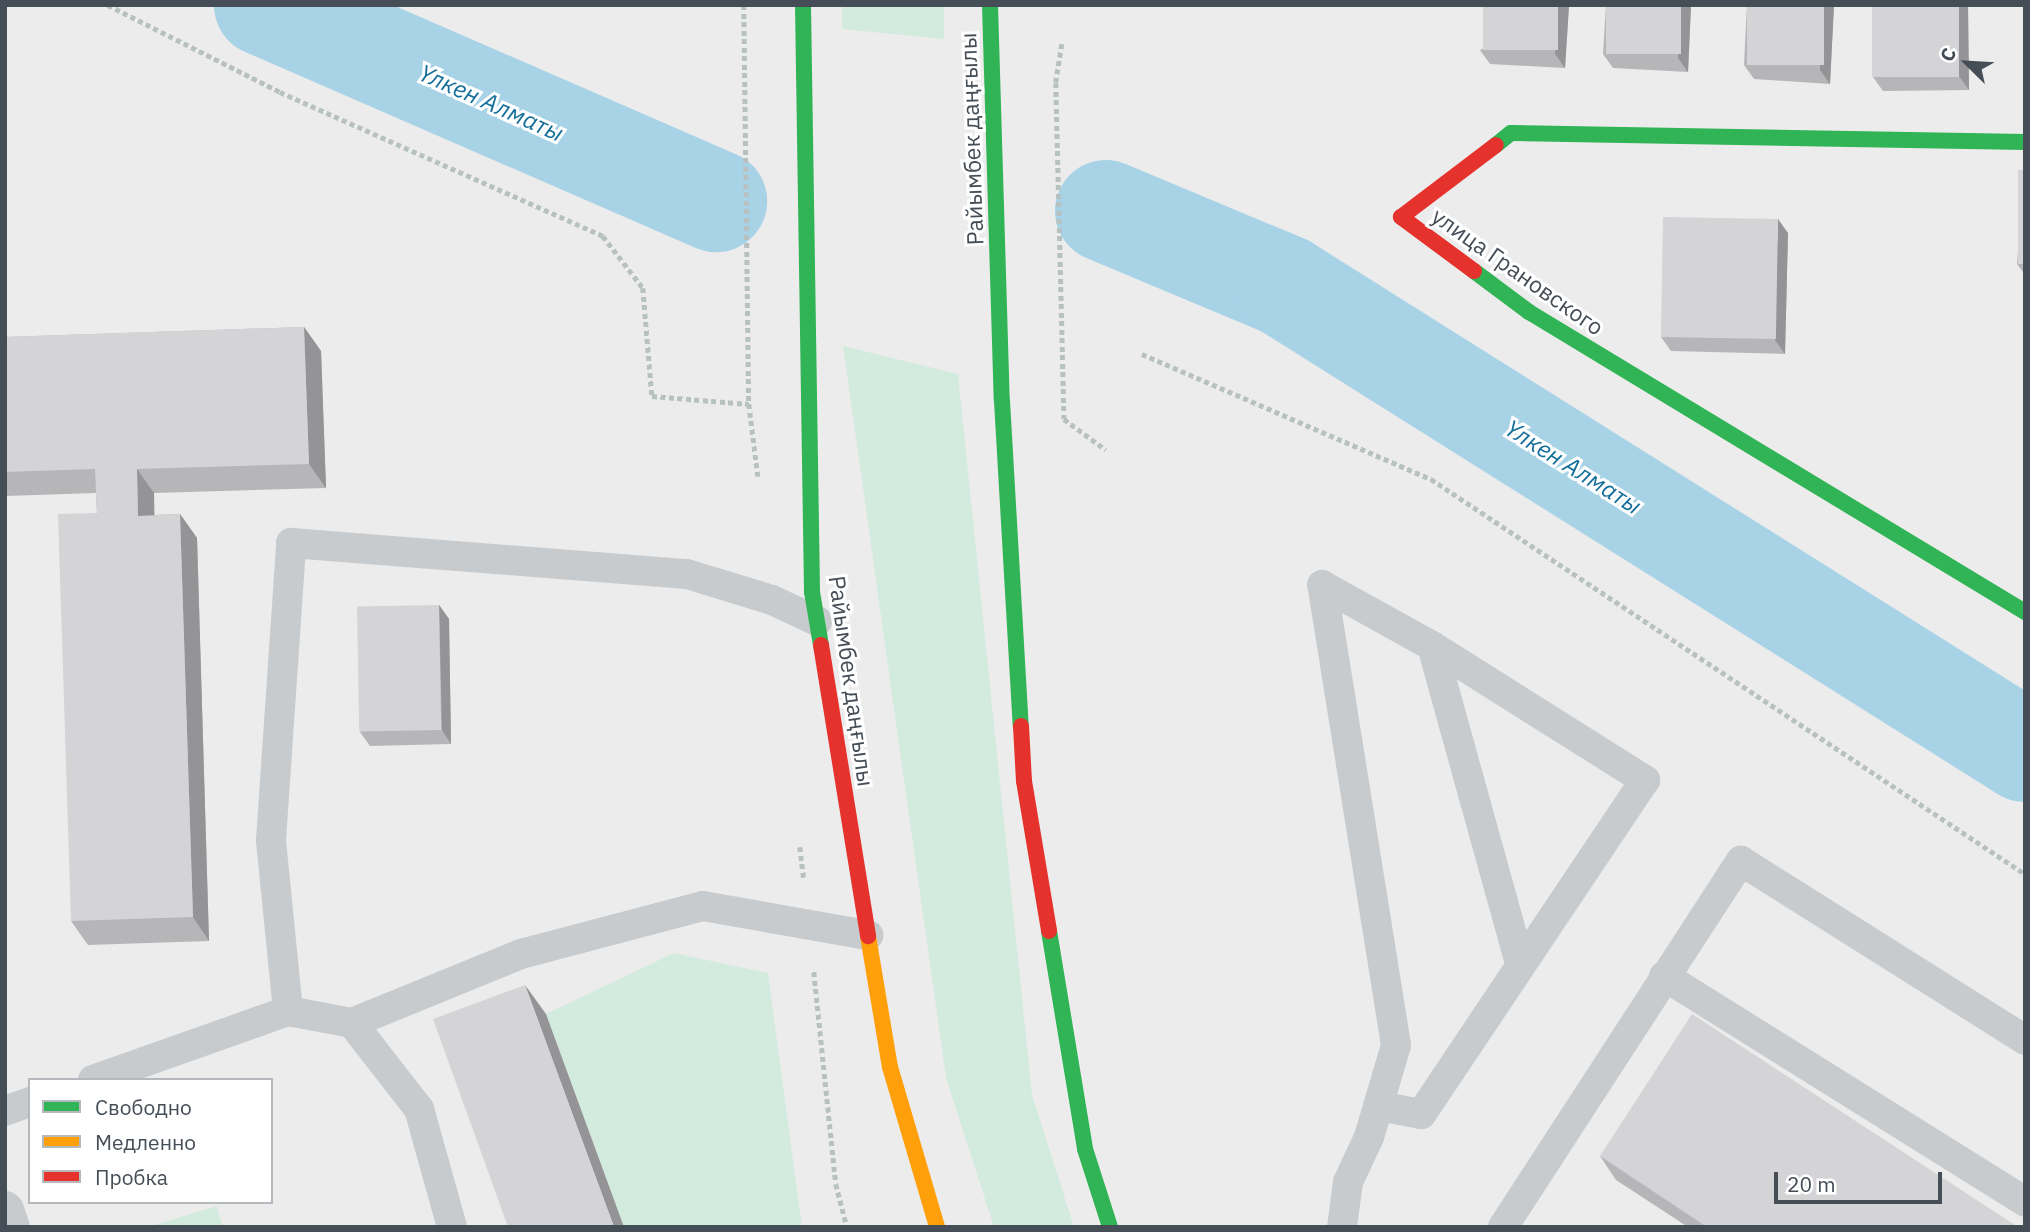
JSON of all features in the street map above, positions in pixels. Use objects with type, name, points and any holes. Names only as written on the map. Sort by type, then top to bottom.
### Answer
[{"type":"main road","name":"Райымбек даңғылы","points":[[803,5],[815,606],[890,1068],[937,1227]]},
{"type":"main road","name":"Райымбек даңғылы","points":[[990,5],[1002,401],[1024,780],[1085,1149],[1110,1227]]},
{"type":"main road","name":"улица Грановского","points":[[2025,142],[1511,133],[1401,217],[1529,312],[2025,611]]},
{"type":"street","points":[[5,1210],[11,1227]]},
{"type":"lane","points":[[288,1011],[271,840],[291,543],[687,574],[772,600],[815,606]]},
{"type":"lane","points":[[1342,1227],[1348,1182],[1379,1106],[1396,1045],[1322,586],[1432,646],[1645,780],[1421,1114],[1379,1106]]},
{"type":"lane","points":[[1432,646],[1520,963]]},
{"type":"lane","points":[[1503,1227],[1664,976],[1741,862],[2025,1040]]},
{"type":"lane","points":[[99,1078],[288,1011],[352,1023],[521,954],[703,906],[868,935]]},
{"type":"lane","points":[[1664,976],[2025,1202]]},
{"type":"lane","points":[[352,1023],[419,1109],[452,1227]]},
{"type":"lane","points":[[5,1111],[28,1103]]},
{"type":"path","points":[[108,5],[280,92],[603,236],[643,288],[652,396],[749,404],[744,5]]},
{"type":"path","points":[[1062,44],[1056,83],[1064,419],[1106,450]]},
{"type":"path","points":[[1142,354],[1431,479],[2025,874]]},
{"type":"green space","points":[[842,5],[944,5],[944,39],[842,29]]},
{"type":"green space","points":[[843,346],[958,374],[1032,1095],[1074,1227],[994,1227],[946,1078]]},
{"type":"green space","points":[[674,953],[768,973],[802,1227],[624,1227],[546,1014]]},
{"type":"green space","points":[[217,1206],[223,1227],[148,1227]]},
{"type":"building","points":[[1483,5],[1558,5],[1558,50],[1483,50]]},
{"type":"building","points":[[1606,5],[1681,5],[1681,54],[1606,54]]},
{"type":"building","points":[[1747,5],[1824,5],[1824,65],[1747,65]]},
{"type":"building","points":[[1872,5],[1959,5],[1959,77],[1872,77]]},
{"type":"building","points":[[2018,170],[2025,170],[2025,264],[2018,264]]},
{"type":"building","points":[[1663,217],[1778,219],[1776,339],[1661,337]]},
{"type":"building","points":[[304,327],[309,464],[137,469],[138,516],[180,514],[193,917],[71,921],[58,514],[97,513],[95,469],[5,472],[5,337]]},
{"type":"building","points":[[439,605],[441,730],[359,731],[357,606]]},
{"type":"building","points":[[525,985],[614,1227],[508,1227],[433,1019]]},
{"type":"building","points":[[1692,1014],[2018,1227],[1707,1227],[1600,1156]]},
{"type":"waterway","name":"Үлкен Алматы","points":[[265,5],[716,201]]},
{"type":"waterway","name":"Үлкен Алматы","points":[[1106,211],[1285,286],[2025,751]]},
{"type":"traffic: fast","points":[[803,5],[812,592],[821,645]]},
{"type":"traffic: fast","points":[[990,5],[1002,401],[1021,726]]},
{"type":"traffic: fast","points":[[1496,145],[1511,133],[2025,142]]},
{"type":"traffic: fast","points":[[1474,271],[1529,312],[2025,612]]},
{"type":"traffic: fast","points":[[1049,931],[1085,1149],[1110,1227]]},
{"type":"traffic: slow","points":[[868,936],[890,1067],[937,1227]]},
{"type":"traffic: jam","points":[[1474,271],[1401,217],[1496,145]]},
{"type":"traffic: jam","points":[[821,645],[868,936]]},
{"type":"traffic: jam","points":[[1021,726],[1024,781],[1049,931]]}]
